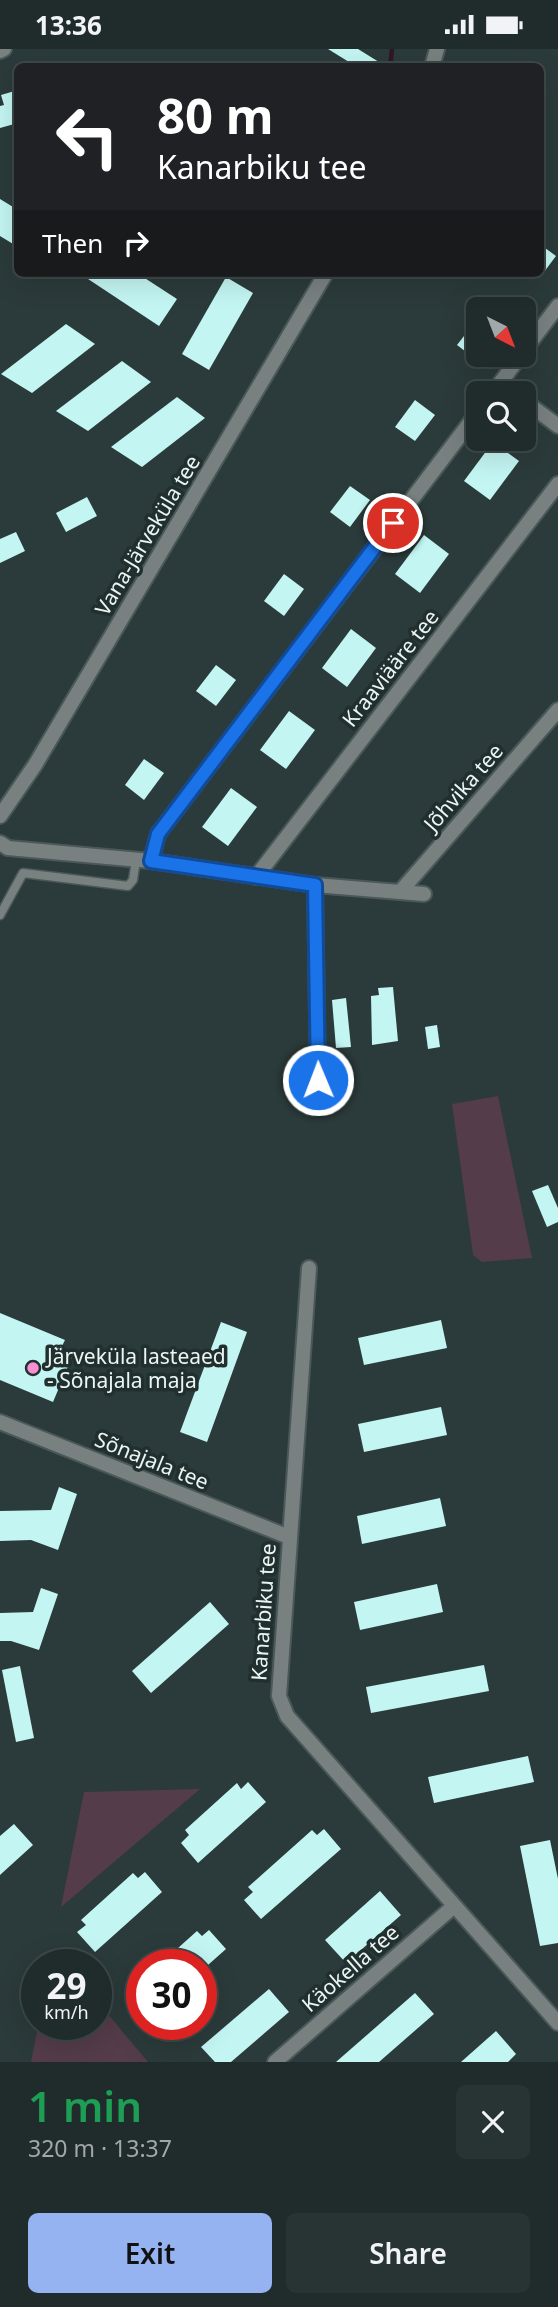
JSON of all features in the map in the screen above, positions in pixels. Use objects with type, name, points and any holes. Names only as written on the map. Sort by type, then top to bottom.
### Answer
[{"type":"street","name":"Vana-Järveküla tee","points":[[0,816],[35,765],[324,277]]},
{"type":"street","points":[[536,335],[558,306]]},
{"type":"street","points":[[501,381],[512,367]]},
{"type":"street","points":[[536,410],[558,426]]},
{"type":"street","points":[[151,861],[158,834],[466,428]]},
{"type":"street","name":"Kraaviääre tee","points":[[256,877],[558,484]]},
{"type":"street","name":"Jõhvika tee","points":[[401,892],[558,710]]},
{"type":"street","points":[[0,843],[8,848],[151,861],[315,885],[424,894]]},
{"type":"street","points":[[315,885],[318,1080]]},
{"type":"street","name":"Kanarbiku tee","points":[[309,1268],[279,1696],[287,1716],[558,2023]]},
{"type":"street","name":"Sõnajala tee","points":[[0,1422],[289,1537]]},
{"type":"street","name":"Käokella tee","points":[[275,2062],[454,1906]]},
{"type":"lane","points":[[0,915],[23,873],[128,886],[133,880],[136,860]]},
{"type":"shaded area","points":[[498,1096],[532,1258],[482,1262],[473,1255],[452,1104]]},
{"type":"shaded area","points":[[200,1789],[61,1907],[84,1792]]},
{"type":"shaded area","points":[[112,2019],[126,2036],[126,2040],[130,2040],[148,2062],[31,2062],[35,2040],[112,2040]]},
{"type":"building","points":[[328,49],[358,49],[381,63],[351,63]]},
{"type":"building","points":[[14,91],[14,124],[0,128],[0,106],[4,105],[1,95]]},
{"type":"building","points":[[0,199],[14,208],[14,245],[0,236]]},
{"type":"building","points":[[544,247],[556,256],[544,272]]},
{"type":"building","points":[[85,277],[143,277],[177,299],[159,326]]},
{"type":"building","points":[[226,277],[253,293],[209,370],[182,354]]},
{"type":"building","points":[[66,324],[95,344],[32,393],[1,374]]},
{"type":"building","points":[[466,333],[466,352],[457,345]]},
{"type":"building","points":[[122,361],[151,382],[88,431],[56,411]]},
{"type":"building","points":[[177,397],[205,418],[142,467],[111,447]]},
{"type":"building","points":[[415,400],[435,415],[415,441],[395,427]]},
{"type":"building","points":[[486,451],[505,451],[519,461],[490,500],[464,481]]},
{"type":"building","points":[[350,486],[370,500],[350,527],[330,512]]},
{"type":"building","points":[[87,497],[97,516],[66,532],[56,513]]},
{"type":"building","points":[[16,532],[25,551],[0,563],[0,539]]},
{"type":"building","points":[[424,535],[449,554],[420,593],[395,574]]},
{"type":"building","points":[[284,574],[304,589],[284,616],[264,601]]},
{"type":"building","points":[[351,629],[376,648],[347,687],[322,668]]},
{"type":"building","points":[[216,665],[236,680],[216,706],[196,691]]},
{"type":"building","points":[[289,711],[315,730],[286,769],[260,750]]},
{"type":"building","points":[[144,759],[164,773],[144,800],[125,785]]},
{"type":"building","points":[[231,788],[257,807],[228,846],[202,827]]},
{"type":"building","points":[[393,987],[398,1041],[372,1045],[371,996],[379,995],[378,988]]},
{"type":"building","points":[[346,998],[351,1047],[336,1048],[332,1000]]},
{"type":"building","points":[[437,1025],[440,1047],[428,1049],[425,1027]]},
{"type":"building","points":[[548,1185],[558,1208],[558,1222],[547,1227],[532,1191]]},
{"type":"building","name":"Järveküla lasteaed - Sõnajala maja","points":[[0,1313],[65,1340],[59,1352],[72,1357],[53,1402],[0,1380]]},
{"type":"building","points":[[441,1320],[447,1348],[364,1365],[358,1338]]},
{"type":"building","points":[[221,1322],[247,1332],[207,1442],[180,1432]]},
{"type":"building","points":[[441,1407],[447,1435],[364,1452],[358,1424]]},
{"type":"building","points":[[59,1487],[77,1494],[58,1550],[31,1540],[0,1541],[0,1511],[51,1510]]},
{"type":"building","points":[[440,1498],[446,1526],[362,1544],[357,1516]]},
{"type":"building","points":[[437,1584],[443,1612],[360,1630],[354,1602]]},
{"type":"building","points":[[41,1588],[58,1594],[39,1650],[11,1641],[0,1641],[0,1613],[33,1612]]},
{"type":"building","points":[[210,1602],[229,1624],[151,1693],[132,1671]]},
{"type":"building","points":[[484,1665],[489,1691],[371,1713],[366,1687]]},
{"type":"building","points":[[20,1666],[34,1738],[16,1742],[2,1670]]},
{"type":"building","points":[[528,1756],[534,1782],[434,1803],[428,1777]]},
{"type":"building","points":[[248,1782],[266,1802],[198,1863],[181,1843],[189,1835],[185,1830],[237,1783],[241,1789]]},
{"type":"building","points":[[14,1824],[33,1845],[0,1875],[0,1836]]},
{"type":"building","points":[[324,1829],[341,1849],[261,1919],[244,1900],[253,1892],[248,1887],[312,1830],[317,1835]]},
{"type":"building","points":[[550,1840],[558,1879],[558,1943],[540,1946],[520,1846]]},
{"type":"building","points":[[145,1872],[162,1892],[98,1949],[92,1949],[77,1932],[86,1925],[81,1920],[133,1873],[138,1878]]},
{"type":"building","points":[[380,1891],[401,1915],[346,1963],[325,1940]]},
{"type":"building","points":[[209,1930],[226,1949],[217,1957],[217,1949],[177,1949],[197,1931],[202,1936]]},
{"type":"building","points":[[269,1989],[289,2012],[231,2062],[215,2062],[201,2047],[209,2040],[217,2040],[217,2033]]},
{"type":"building","points":[[415,1993],[434,2014],[379,2062],[336,2062]]},
{"type":"building","points":[[496,2031],[516,2054],[508,2062],[461,2062]]},
{"type":"waterway","points":[[390,63],[392,49]]},
{"type":"place","name":"Järveküla lasteaed - Sõnajala maja","points":[[33,1368]]},
{"type":"route","points":[[318,1080],[315,885],[151,861],[158,834],[393,523]]}]
